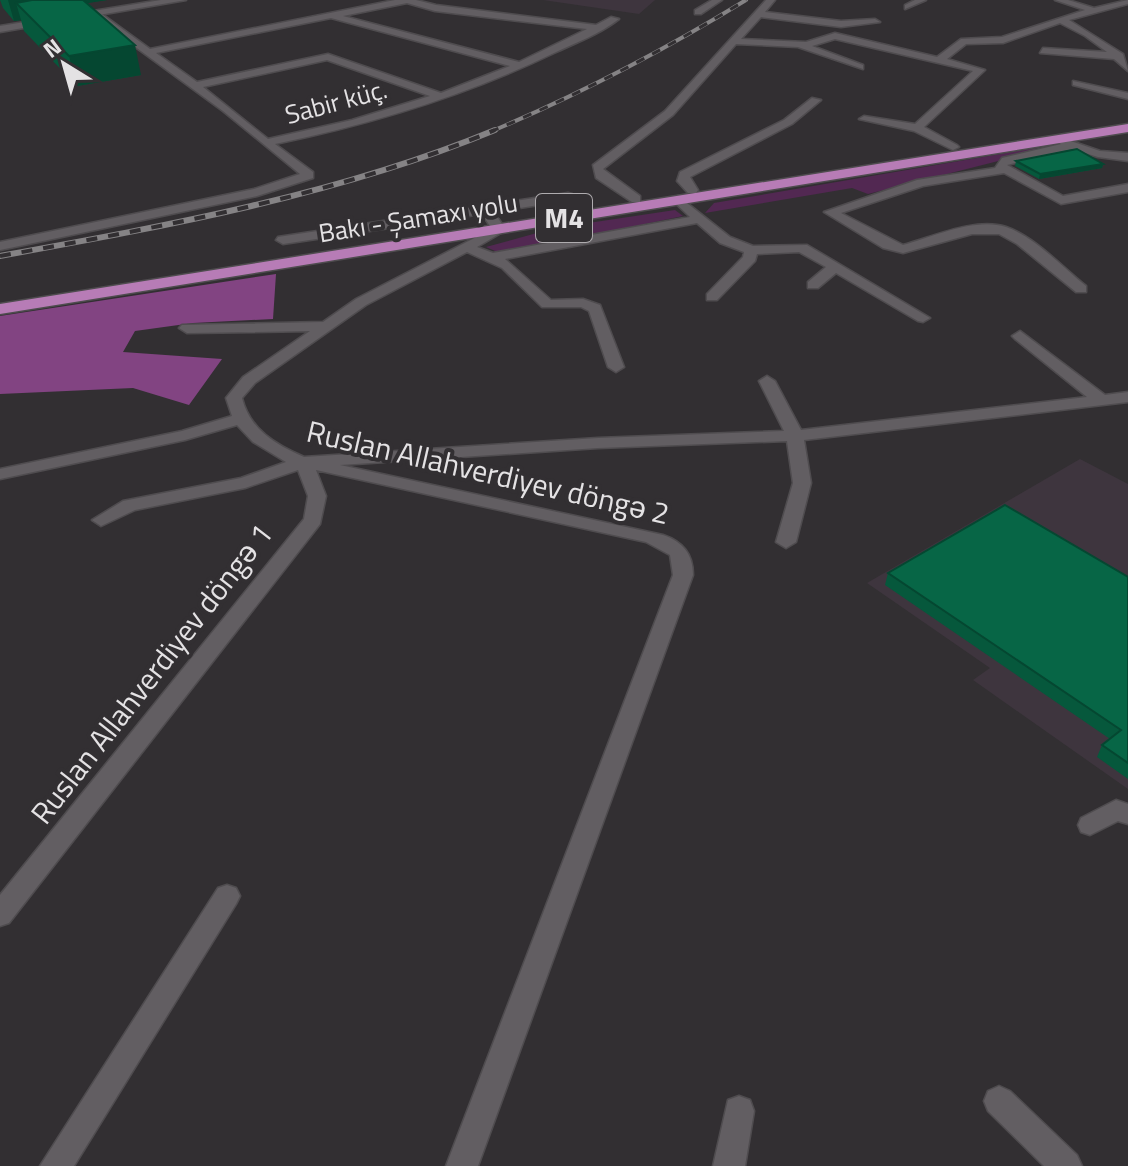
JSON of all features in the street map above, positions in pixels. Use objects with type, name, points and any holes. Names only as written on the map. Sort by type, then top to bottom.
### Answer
[{"type":"highway","name":"Bakı - Şamaxı yolu","points":[[0,309],[493,220],[1064,143],[1127,127]]},
{"type":"highway","name":"Bakı - Şamaxı yolu","points":[[0,299],[493,220],[685,195],[953,147],[1127,127]]},
{"type":"main road","points":[[94,12],[154,0]]},
{"type":"main road","points":[[0,27],[181,0]]},
{"type":"street","points":[[148,52],[407,0],[435,8],[598,28]]},
{"type":"street","points":[[698,12],[718,0]]},
{"type":"street","points":[[636,199],[595,171],[597,168],[669,113],[771,0]]},
{"type":"street","points":[[908,7],[922,0]]},
{"type":"street","points":[[1059,0],[1093,10]]},
{"type":"street","points":[[941,59],[964,41],[1003,40],[1128,1]]},
{"type":"street","name":"Sabir küç.","points":[[94,12],[227,109],[266,143],[345,125],[440,96],[519,65],[614,19]]},
{"type":"street","points":[[758,14],[841,24],[875,22]]},
{"type":"street","points":[[332,16],[519,65]]},
{"type":"street","points":[[1060,20],[1080,28],[1123,55],[1128,68]]},
{"type":"street","points":[[802,46],[835,36],[941,59],[975,68],[980,73],[917,128]]},
{"type":"street","points":[[733,41],[802,46],[859,67]]},
{"type":"street","points":[[1043,51],[1123,55]]},
{"type":"street","points":[[194,86],[328,57],[440,96]]},
{"type":"street","points":[[1077,83],[1128,96]]},
{"type":"street","points":[[816,100],[788,122],[684,175],[685,195],[698,219],[725,240],[751,250],[802,248],[923,318]]},
{"type":"street","points":[[864,119],[917,128],[953,147]]},
{"type":"street","points":[[0,246],[244,195],[309,175],[266,143]]},
{"type":"street","points":[[1002,170],[1001,163],[1006,160],[1064,143],[1126,164]]},
{"type":"street","points":[[1081,289],[1022,241],[1002,230],[971,230],[903,249],[888,245],[830,212],[921,183],[1002,170],[1061,200],[1128,188]]},
{"type":"street","points":[[283,240],[493,220],[568,197]]},
{"type":"street","points":[[495,257],[698,219]]},
{"type":"street","points":[[0,474],[149,443],[240,419],[234,398],[249,380],[361,302],[465,246],[493,220]]},
{"type":"street","points":[[465,246],[495,257],[547,304],[583,303],[595,308],[616,367]]},
{"type":"street","points":[[712,297],[750,258],[751,250]]},
{"type":"street","points":[[813,285],[836,266]]},
{"type":"street","points":[[187,328],[326,326]]},
{"type":"street","points":[[1020,336],[1100,399]]},
{"type":"street","points":[[767,381],[795,435],[802,483],[786,542]]},
{"type":"street","points":[[101,520],[130,505],[245,483],[302,462],[598,443],[795,435],[1128,397]]},
{"type":"street","name":"Ruslan Allahverdiyev döngə 2","points":[[240,419],[267,445],[302,462],[648,537],[669,543],[680,552],[684,563],[683,575],[462,1166]]},
{"type":"street","name":"Ruslan Allahverdiyev döngə 1","points":[[0,915],[313,520],[319,502],[318,491],[302,462]]},
{"type":"street","points":[[1090,825],[1116,810],[1128,814]]},
{"type":"street","points":[[56,1166],[227,896]]},
{"type":"street","points":[[999,1101],[1066,1166]]},
{"type":"street","points":[[729,1166],[739,1111]]},
{"type":"shaded area","points":[[543,0],[655,0],[639,14]]},
{"type":"shaded area","points":[[1035,148],[1038,151],[868,194],[852,188],[705,213],[714,203]]},
{"type":"shaded area","points":[[675,210],[683,216],[502,254],[486,247],[555,228]]},
{"type":"shaded area","points":[[276,274],[273,319],[193,323],[135,331],[123,352],[222,359],[189,405],[133,388],[0,394],[0,316]]},
{"type":"shaded area","points":[[1080,459],[1128,484],[1128,789],[973,680],[990,668],[867,583]]},
{"type":"building","points":[[83,0],[135,45],[69,56],[16,3]]},
{"type":"building","points":[[1077,149],[1103,164],[1040,174],[1016,161]]},
{"type":"building","points":[[1005,505],[1128,577],[1128,763],[1102,745],[1121,730],[888,573]]},
{"type":"railway","points":[[491,131],[621,71],[746,0]]},
{"type":"railway","points":[[0,256],[188,220],[313,191],[435,153],[491,131]]}]
